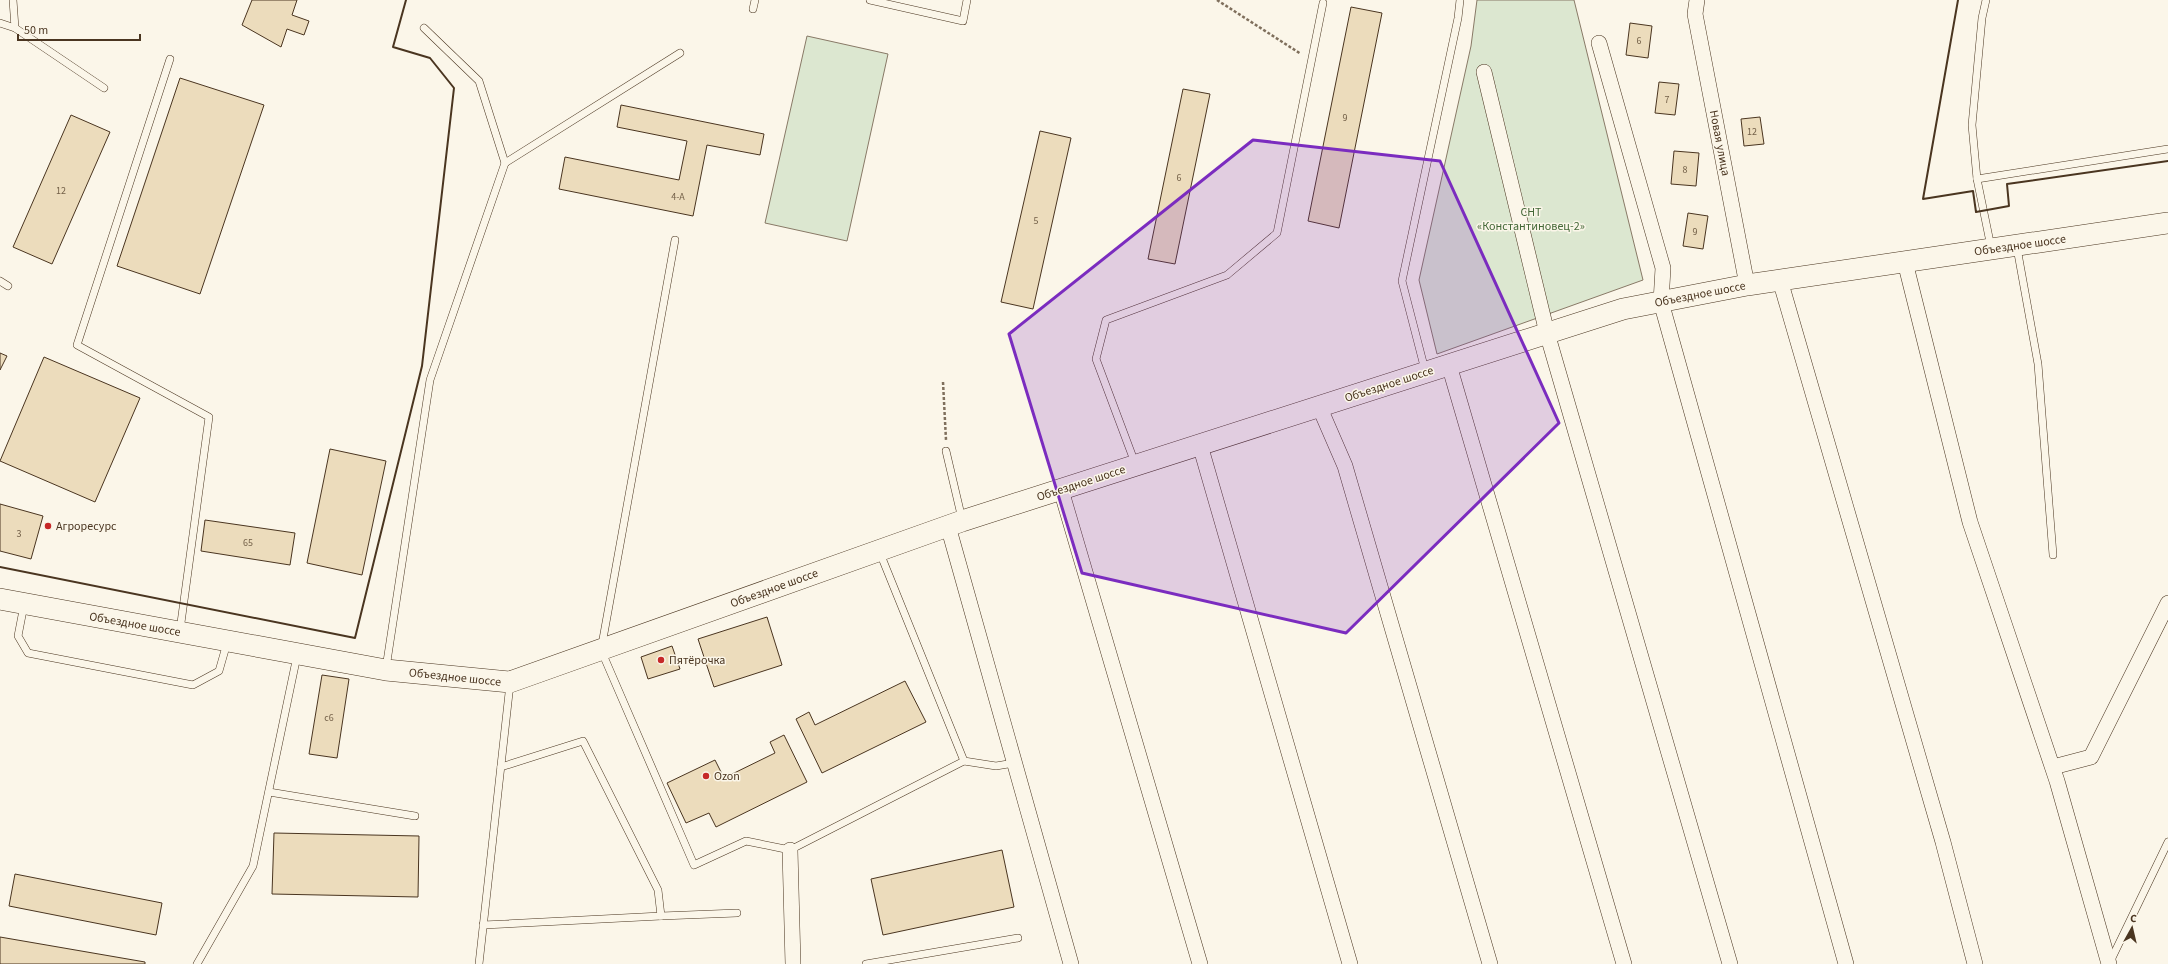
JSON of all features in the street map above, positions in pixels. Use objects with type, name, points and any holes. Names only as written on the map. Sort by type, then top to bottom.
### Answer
[{"type":"main road","name":"Объездное шоссе","points":[[0,599],[386,670],[510,682],[955,524],[1623,309],[1747,285],[2168,223]]},
{"type":"street","name":"Новая улица","points":[[1697,0],[1695,14],[1747,285]]},
{"type":"street","points":[[1599,43],[1663,268],[1661,302],[1846,964]]},
{"type":"street","points":[[1484,72],[1547,333],[1730,964]]},
{"type":"street","points":[[1905,262],[1970,522],[2053,767],[2109,964]]},
{"type":"street","points":[[1780,280],[1943,842],[1975,964]]},
{"type":"street","points":[[1449,365],[1624,964]]},
{"type":"street","points":[[1319,406],[1345,466],[1490,964]]},
{"type":"street","points":[[1200,445],[1350,964]]},
{"type":"street","points":[[1061,490],[1200,964]]},
{"type":"street","points":[[955,524],[1014,763],[1071,964]]},
{"type":"street","points":[[2053,767],[2091,757],[2168,603]]},
{"type":"street","points":[[790,850],[793,964]]},
{"type":"lane","points":[[13,0],[15,28]]},
{"type":"lane","points":[[753,9],[755,0]]},
{"type":"lane","points":[[870,0],[963,21],[967,0]]},
{"type":"lane","points":[[1425,372],[1402,281],[1458,18],[1460,0]]},
{"type":"lane","points":[[1986,0],[1982,18],[1972,125],[1977,179],[1992,249]]},
{"type":"lane","points":[[1136,465],[1096,359],[1106,320],[1227,275],[1277,233],[1323,3]]},
{"type":"lane","points":[[0,23],[15,28],[104,88]]},
{"type":"lane","points":[[386,670],[430,380],[505,164],[480,80],[424,28]]},
{"type":"lane","points":[[505,164],[680,53]]},
{"type":"lane","points":[[170,59],[77,345],[209,417],[180,632]]},
{"type":"lane","points":[[1977,179],[2168,149]]},
{"type":"lane","points":[[675,240],[601,650],[694,865],[746,841],[790,850],[964,761],[996,766],[1014,763]]},
{"type":"lane","points":[[2016,245],[2038,364],[2053,555]]},
{"type":"lane","points":[[0,281],[8,286]]},
{"type":"lane","points":[[946,450],[955,524]]},
{"type":"lane","points":[[880,551],[964,761]]},
{"type":"lane","points":[[24,604],[18,636],[28,653],[193,685],[219,671],[227,641]]},
{"type":"lane","points":[[197,964],[253,866],[297,654]]},
{"type":"lane","points":[[479,964],[510,682]]},
{"type":"lane","points":[[501,766],[584,741],[658,890],[661,916]]},
{"type":"lane","points":[[269,792],[415,816]]},
{"type":"lane","points":[[2109,964],[2168,842]]},
{"type":"lane","points":[[483,925],[737,913]]},
{"type":"lane","points":[[866,964],[1018,938]]},
{"type":"path","points":[[1217,0],[1312,61]]},
{"type":"path","points":[[943,382],[946,450]]},
{"type":"highlighted area","points":[[1253,140],[1440,161],[1559,423],[1346,633],[1082,573],[1009,334]]},
{"type":"green space","name":"СНТ «Константиновец-2»","points":[[1477,0],[1574,0],[1643,280],[1437,354],[1419,280],[1471,46]]},
{"type":"green space","points":[[807,36],[888,54],[847,241],[765,223]]},
{"type":"building","points":[[252,0],[297,0],[292,15],[309,21],[304,35],[287,29],[281,47],[242,25]]},
{"type":"building","points":[[1351,7],[1382,13],[1339,228],[1308,221]]},
{"type":"building","points":[[1630,23],[1652,26],[1648,58],[1626,55]]},
{"type":"building","points":[[180,78],[264,105],[200,294],[117,266]]},
{"type":"building","points":[[1659,82],[1679,84],[1675,115],[1655,113]]},
{"type":"building","points":[[1183,89],[1210,94],[1175,264],[1148,259]]},
{"type":"building","points":[[621,105],[764,134],[760,155],[707,145],[693,216],[559,189],[565,157],[679,180],[687,141],[617,127]]},
{"type":"building","points":[[71,115],[110,132],[52,264],[13,247]]},
{"type":"building","points":[[1760,117],[1764,144],[1744,146],[1741,119]]},
{"type":"building","points":[[1040,131],[1071,138],[1033,309],[1001,302]]},
{"type":"building","points":[[1674,151],[1699,153],[1696,186],[1671,184]]},
{"type":"building","points":[[1688,213],[1708,216],[1703,249],[1683,246]]},
{"type":"building","points":[[0,353],[7,356],[0,370]]},
{"type":"building","points":[[44,357],[140,398],[95,502],[0,461]]},
{"type":"building","points":[[330,449],[386,461],[362,575],[307,563]]},
{"type":"building","points":[[0,504],[43,516],[31,559],[0,551]]},
{"type":"building","points":[[205,520],[295,533],[290,565],[201,551]]},
{"type":"building","points":[[767,617],[782,665],[714,687],[698,639]]},
{"type":"building","points":[[672,646],[680,669],[648,679],[641,657]]},
{"type":"building","points":[[322,675],[349,679],[337,758],[309,754]]},
{"type":"building","points":[[905,681],[926,722],[822,773],[796,719],[809,712],[815,725]]},
{"type":"building","points":[[784,735],[807,782],[716,827],[709,813],[686,823],[667,783],[715,760],[724,778],[775,753],[770,742]]},
{"type":"building","points":[[274,833],[419,836],[418,897],[272,894]]},
{"type":"building","points":[[1002,850],[1014,907],[883,935],[871,879]]},
{"type":"building","points":[[15,874],[162,903],[156,935],[9,906]]},
{"type":"building","points":[[0,937],[145,962],[145,964],[0,964]]},
{"type":"wall","points":[[0,567],[355,638],[422,366],[454,88],[430,58],[393,47],[406,0]]},
{"type":"wall","points":[[1958,0],[1923,199],[1973,191],[1976,212],[2009,206],[2007,184],[2168,161]]},
{"type":"place","name":"Агроресурс","points":[[48,526]]},
{"type":"place","name":"Пятёрочка","points":[[661,660]]},
{"type":"place","name":"Ozon","points":[[706,776]]}]
